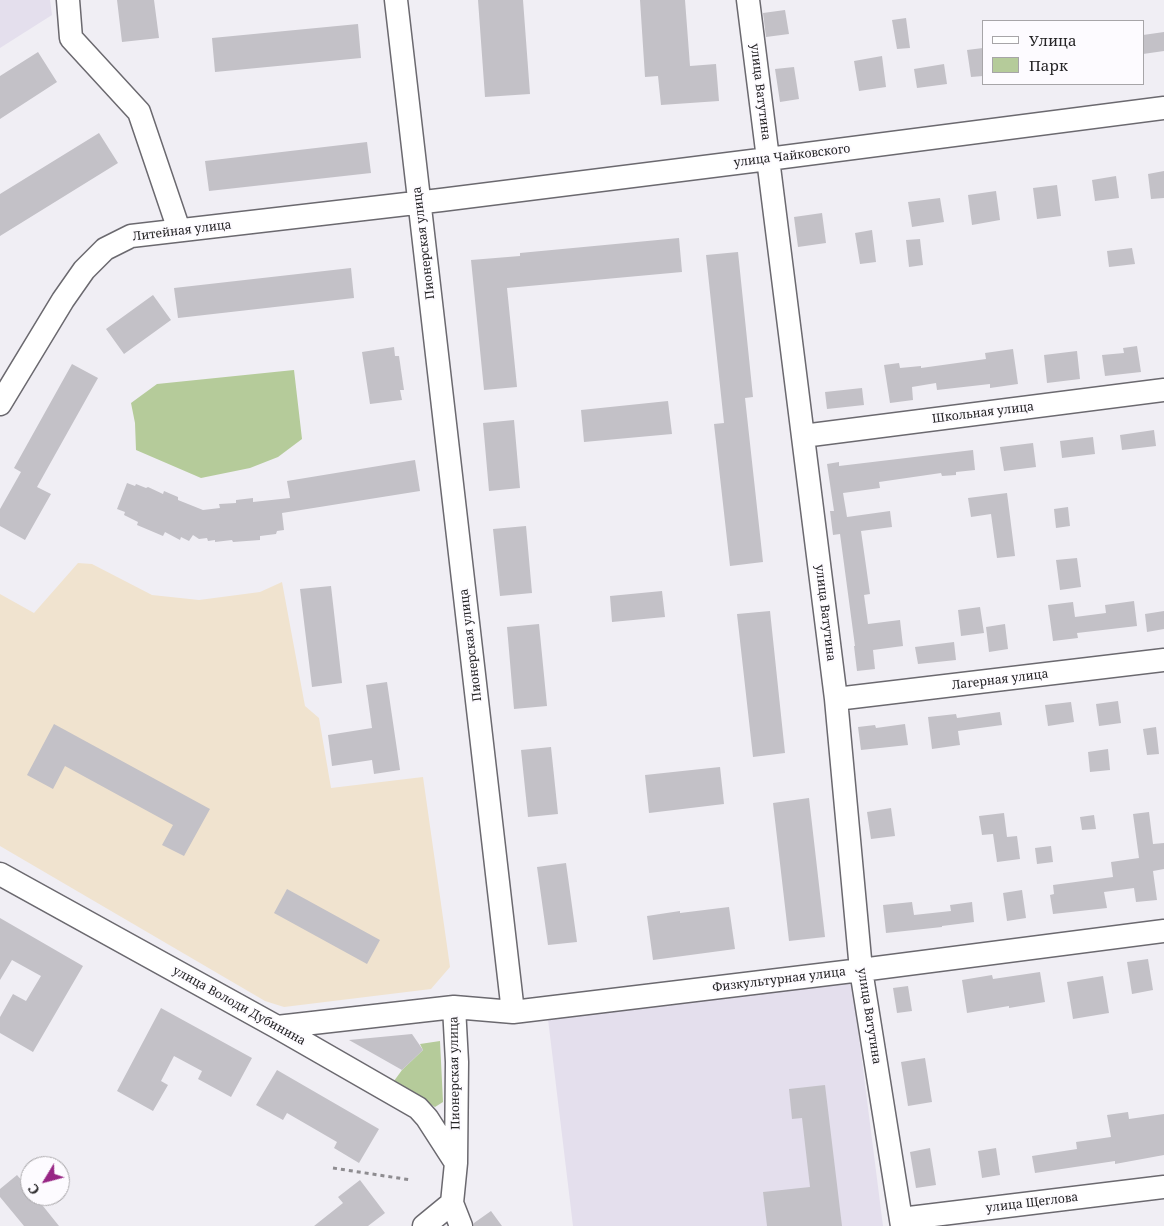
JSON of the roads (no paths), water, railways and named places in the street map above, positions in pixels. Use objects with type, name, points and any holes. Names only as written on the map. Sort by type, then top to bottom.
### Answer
[{"type":"street","points":[[68,0],[71,38],[139,112],[179,230]]},
{"type":"street","name":"Пионерская улица","points":[[396,0],[513,1012],[454,1007],[457,1062],[456,1163],[452,1204],[461,1226]]},
{"type":"street","name":"улица Ватутина","points":[[748,0],[836,699],[861,970],[901,1223]]},
{"type":"street","name":"улица Чайковского","points":[[419,203],[1164,108]]},
{"type":"street","name":"Литейная улица","points":[[0,404],[63,300],[84,270],[105,249],[131,236],[419,203]]},
{"type":"street","name":"Школьная улица","points":[[803,436],[1164,390]]},
{"type":"street","name":"Лагерная улица","points":[[836,699],[1164,660]]},
{"type":"street","name":"улица Володи Дубинина","points":[[0,874],[277,1027],[418,1108],[427,1118],[456,1163]]},
{"type":"street","name":"Физкультурная улица","points":[[513,1012],[1164,931]]},
{"type":"street","points":[[277,1027],[454,1007]]},
{"type":"street","name":"улица Щеглова","points":[[901,1223],[1164,1187]]},
{"type":"street","points":[[424,1226],[452,1204]]}]
